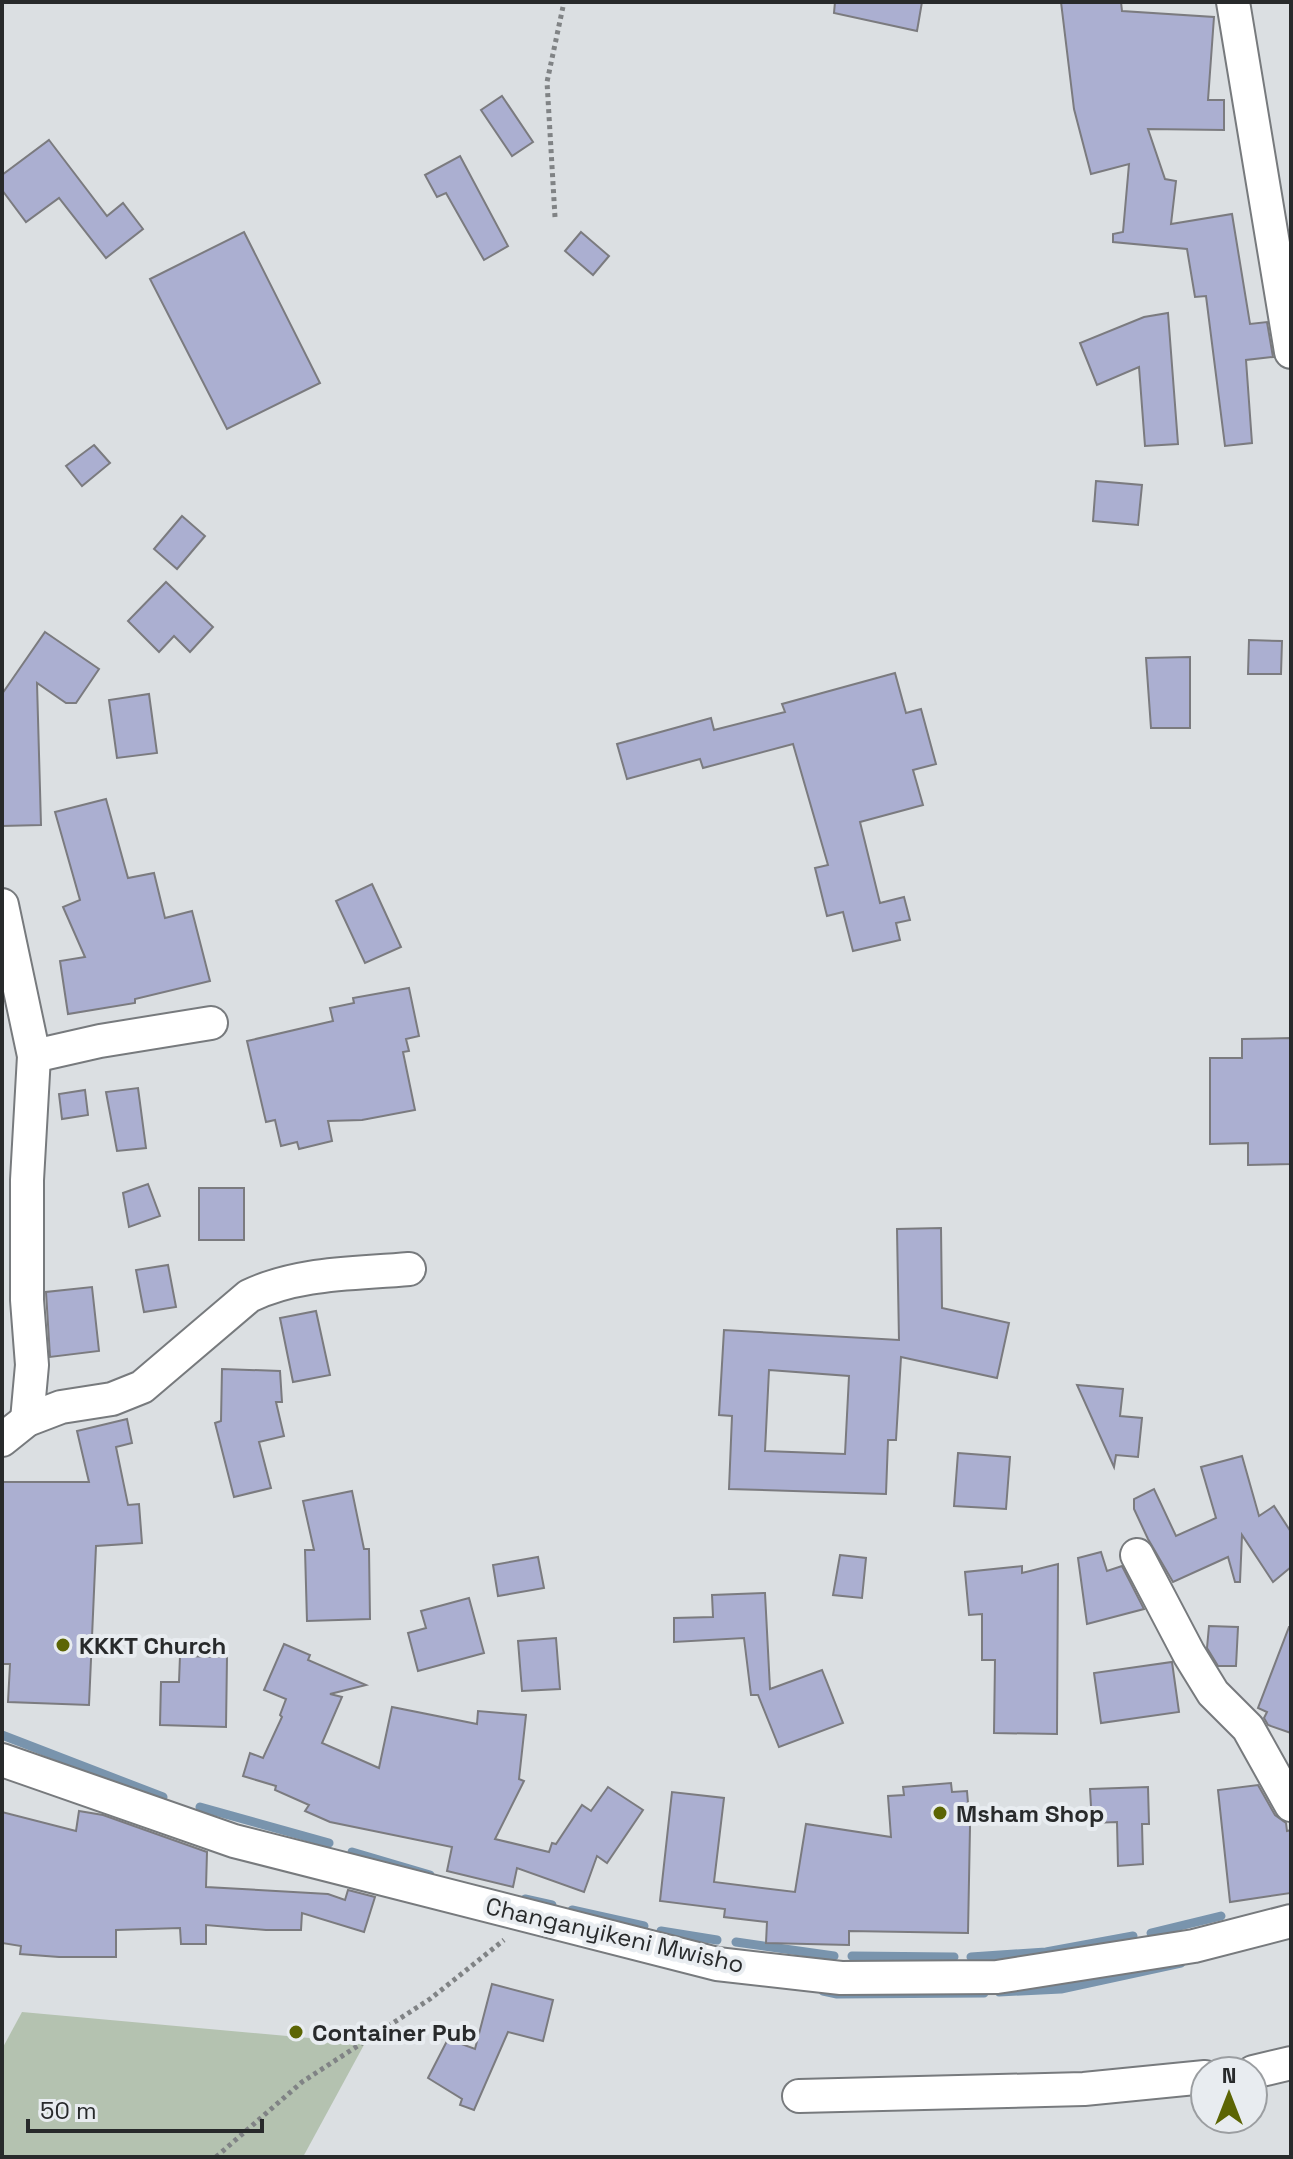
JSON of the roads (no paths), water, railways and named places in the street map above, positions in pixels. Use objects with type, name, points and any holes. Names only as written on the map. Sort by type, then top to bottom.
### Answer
[{"type":"street","points":[[1233,2],[1291,352]]},
{"type":"street","points":[[2,905],[34,1056],[27,1180],[27,1300],[32,1365],[14,1430]]},
{"type":"street","points":[[34,1056],[100,1041],[211,1023]]},
{"type":"street","points":[[14,1430],[61,1407],[112,1399],[142,1387],[249,1296],[269,1286],[308,1277],[409,1269]]},
{"type":"street","points":[[1137,1555],[1213,1693],[1248,1728],[1291,1805]]},
{"type":"street","name":"Changanyikeni Mwisho","points":[[2,1760],[234,1841],[717,1964],[841,1978],[997,1977],[1194,1946],[1291,1921]]},
{"type":"street","points":[[1269,2068],[1291,2063]]},
{"type":"street","points":[[799,2096],[1084,2089],[1189,2079]]},
{"type":"waterway","points":[[2,1735],[163,1797]]},
{"type":"waterway","points":[[200,1807],[329,1843]]},
{"type":"waterway","points":[[352,1852],[430,1875]]},
{"type":"waterway","points":[[525,1899],[552,1905]]},
{"type":"waterway","points":[[572,1910],[644,1926]]},
{"type":"waterway","points":[[1151,1933],[1221,1916]]},
{"type":"waterway","points":[[661,1931],[717,1940]]},
{"type":"waterway","points":[[971,1957],[1046,1952],[1133,1936]]},
{"type":"waterway","points":[[736,1942],[834,1956]]},
{"type":"waterway","points":[[852,1956],[954,1957]]},
{"type":"waterway","points":[[999,1992],[1061,1989],[1181,1963]]},
{"type":"waterway","points":[[823,1991],[837,1994],[984,1993]]},
{"type":"place","name":"KKKT Church","points":[[63,1645]]},
{"type":"place","name":"Msham Shop","points":[[940,1813]]},
{"type":"place","name":"Container Pub","points":[[296,2032]]}]
